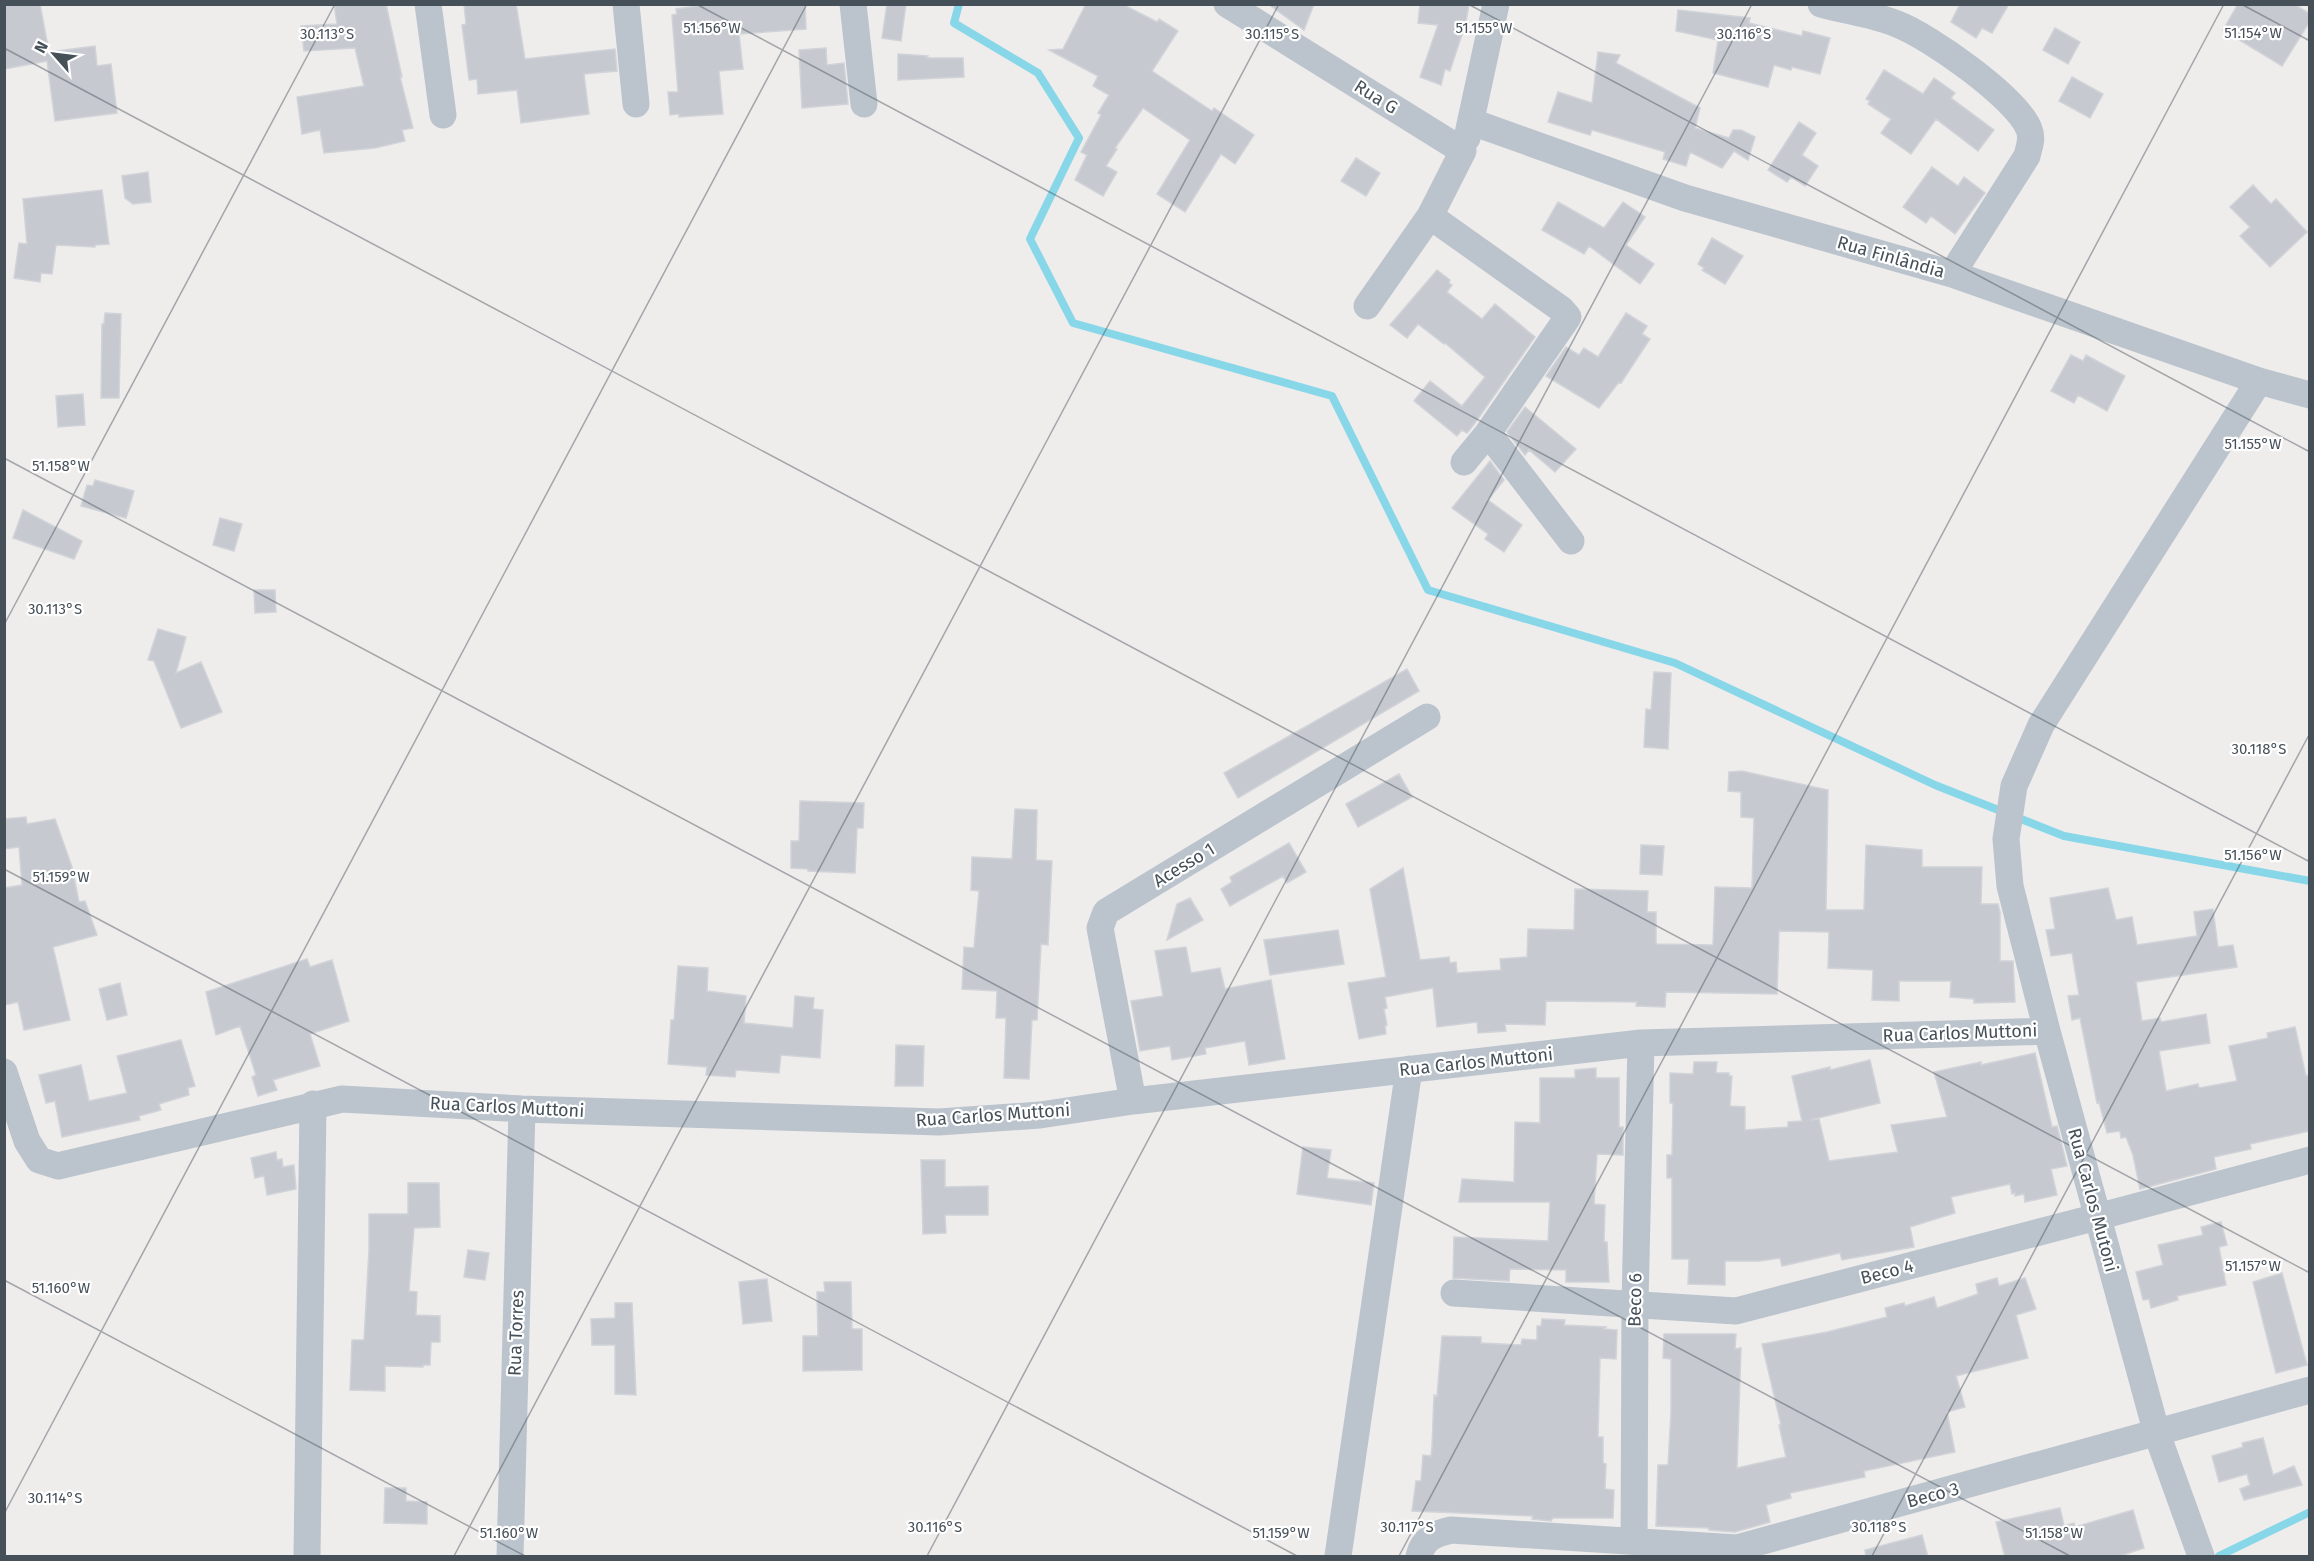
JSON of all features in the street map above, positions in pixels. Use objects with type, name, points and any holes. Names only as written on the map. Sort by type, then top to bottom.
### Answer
[{"type":"street","points":[[428,4],[443,115]]},
{"type":"street","points":[[626,4],[636,104]]},
{"type":"street","points":[[853,4],[864,104]]},
{"type":"street","name":"Rua G","points":[[1227,4],[1463,151]]},
{"type":"street","points":[[1367,306],[1430,216],[1463,151],[1472,122],[1496,4]]},
{"type":"street","points":[[1821,4],[1897,24],[1929,42],[1998,90],[2018,112],[2029,130],[2031,143],[2026,156],[1952,274]]},
{"type":"street","name":"Rua Finlândia","points":[[1472,122],[1685,198],[1952,274],[2259,381],[2310,396]]},
{"type":"street","points":[[1430,216],[1561,309],[1568,317],[1488,433],[1464,462]]},
{"type":"street","name":"Rua Carlos Mutoni","points":[[2201,1557],[2157,1434],[2097,1217],[2010,886],[2006,839],[2014,786],[2041,725],[2259,381]]},
{"type":"street","points":[[1488,433],[1571,541]]},
{"type":"street","name":"Acesso 1","points":[[1132,1101],[1100,928],[1106,912],[1427,717]]},
{"type":"street","name":"Rua Carlos Muttoni","points":[[4,1072],[27,1141],[39,1160],[58,1166],[342,1099],[522,1109],[939,1122],[1040,1115],[1132,1101],[1641,1043],[2047,1030]]},
{"type":"street","name":"Beco 6","points":[[1634,1549],[1635,1303],[1641,1043]]},
{"type":"street","points":[[1338,1557],[1409,1070]]},
{"type":"street","points":[[307,1557],[313,1104]]},
{"type":"street","name":"Rua Torres","points":[[510,1557],[522,1109]]},
{"type":"street","name":"Beco 4","points":[[1454,1293],[1736,1311],[2310,1160]]},
{"type":"street","name":"Beco 3","points":[[1419,1557],[1421,1545],[1434,1534],[1451,1530],[1634,1549],[1737,1548],[2310,1390]]},
{"type":"building","points":[[4,4],[40,4],[49,52],[95,46],[97,66],[111,64],[117,113],[55,121],[47,61],[4,69]]},
{"type":"building","points":[[334,4],[386,4],[402,77],[400,77],[413,128],[402,130],[405,141],[375,148],[324,153],[320,130],[302,134],[297,97],[364,86],[355,48],[304,51],[301,26],[337,24]]},
{"type":"building","points":[[464,4],[516,4],[525,59],[615,49],[617,71],[584,74],[589,114],[521,123],[517,90],[478,94],[477,79],[469,80],[462,25],[466,24]]},
{"type":"building","points":[[712,4],[805,4],[806,29],[739,34],[743,69],[719,71],[723,114],[679,117],[679,114],[670,115],[668,92],[678,92],[672,15],[677,14],[676,9]]},
{"type":"building","points":[[887,4],[906,4],[901,41],[882,38]]},
{"type":"building","points":[[1086,4],[1122,4],[1157,22],[1159,19],[1178,31],[1152,71],[1212,111],[1214,108],[1254,135],[1235,164],[1221,154],[1185,212],[1157,194],[1190,140],[1143,108],[1115,148],[1117,149],[1106,166],[1117,172],[1103,196],[1075,180],[1087,155],[1081,152],[1101,115],[1098,113],[1109,95],[1093,86],[1098,76],[1049,50],[1063,49]]},
{"type":"building","points":[[1268,4],[1314,4],[1304,30]]},
{"type":"building","points":[[1420,4],[1469,4],[1466,22],[1450,71],[1445,69],[1441,85],[1420,77],[1438,25],[1418,23]]},
{"type":"building","points":[[1960,4],[2009,4],[1992,33],[1982,28],[1976,38],[1951,22]]},
{"type":"building","points":[[2238,4],[2294,4],[2310,14],[2310,21],[2282,66],[2223,30]]},
{"type":"building","points":[[1678,10],[1750,18],[1749,23],[1802,36],[1803,31],[1830,38],[1820,74],[1774,65],[1768,87],[1713,73],[1718,40],[1676,31]]},
{"type":"building","points":[[2055,28],[2080,42],[2068,64],[2043,50]]},
{"type":"building","points":[[826,48],[827,65],[844,63],[848,104],[802,108],[799,50]]},
{"type":"building","points":[[1598,52],[1620,55],[1616,63],[1700,108],[1695,128],[1729,138],[1733,130],[1741,130],[1755,137],[1748,160],[1734,151],[1722,168],[1690,152],[1686,166],[1663,159],[1665,152],[1592,130],[1590,135],[1548,122],[1558,92],[1592,103]]},
{"type":"building","points":[[898,54],[928,56],[927,58],[963,58],[964,77],[898,80]]},
{"type":"building","points":[[1884,70],[1923,94],[1934,78],[1955,93],[1951,98],[1994,130],[1978,151],[1936,119],[1911,154],[1881,133],[1891,119],[1868,104],[1870,101],[1866,99]]},
{"type":"building","points":[[2072,77],[2103,94],[2090,118],[2059,101]]},
{"type":"building","points":[[1799,122],[1816,133],[1802,155],[1818,166],[1805,186],[1791,177],[1787,182],[1768,170]]},
{"type":"building","points":[[1356,158],[1380,173],[1366,196],[1341,181]]},
{"type":"building","points":[[1932,167],[1958,186],[1964,177],[1985,193],[1955,234],[1931,216],[1926,223],[1903,207]]},
{"type":"building","points":[[148,172],[151,202],[133,204],[125,198],[122,176]]},
{"type":"building","points":[[2253,185],[2271,204],[2276,199],[2307,232],[2270,267],[2240,236],[2250,227],[2230,207]]},
{"type":"building","points":[[102,190],[109,244],[95,245],[95,247],[56,245],[52,274],[41,273],[40,282],[14,278],[19,243],[27,244],[23,199]]},
{"type":"building","points":[[1558,202],[1604,228],[1623,202],[1645,217],[1626,245],[1654,264],[1640,284],[1589,246],[1584,254],[1542,230]]},
{"type":"building","points":[[1712,238],[1743,256],[1725,284],[1702,270],[1704,268],[1698,264]]},
{"type":"building","points":[[1437,270],[1450,280],[1449,283],[1452,285],[1447,292],[1482,319],[1495,304],[1535,337],[1475,423],[1467,433],[1462,430],[1457,436],[1414,401],[1430,381],[1462,406],[1485,377],[1445,343],[1418,324],[1407,338],[1390,325]]},
{"type":"building","points":[[105,313],[121,314],[119,398],[101,398],[102,324],[104,324]]},
{"type":"building","points":[[1626,313],[1647,326],[1642,334],[1650,339],[1621,383],[1619,382],[1599,408],[1546,376],[1566,347],[1579,355],[1584,348],[1598,357]]},
{"type":"building","points":[[2071,355],[2083,361],[2086,355],[2125,376],[2107,411],[2078,395],[2074,403],[2051,391]]},
{"type":"building","points":[[83,394],[85,425],[58,427],[56,396]]},
{"type":"building","points":[[1525,407],[1576,449],[1555,472],[1529,450],[1525,455],[1507,432]]},
{"type":"building","points":[[1490,461],[1504,480],[1488,500],[1522,525],[1504,552],[1485,539],[1488,534],[1452,508]]},
{"type":"building","points":[[95,480],[134,491],[126,518],[81,506],[87,485],[93,486]]},
{"type":"building","points":[[23,510],[82,541],[74,559],[13,538]]},
{"type":"building","points":[[220,518],[242,524],[234,551],[213,545]]},
{"type":"building","points":[[254,590],[275,590],[276,612],[255,613]]},
{"type":"building","points":[[158,629],[186,637],[176,673],[201,662],[222,712],[181,728],[154,661],[148,660]]},
{"type":"building","points":[[1407,669],[1419,691],[1238,798],[1224,773]]},
{"type":"building","points":[[1654,672],[1671,673],[1668,749],[1644,747],[1646,709],[1651,710]]},
{"type":"building","points":[[1742,771],[1828,790],[1826,910],[1864,910],[1866,845],[1922,850],[1922,867],[1982,867],[1981,904],[1998,904],[2000,961],[2013,961],[2015,1002],[1974,1003],[1974,999],[1950,997],[1951,981],[1899,981],[1899,1001],[1872,1000],[1873,970],[1828,968],[1829,932],[1779,931],[1777,994],[1666,992],[1665,1007],[1636,1006],[1637,1002],[1546,1001],[1545,1025],[1505,1024],[1506,1031],[1478,1033],[1477,1022],[1437,1027],[1433,988],[1385,997],[1386,1034],[1359,1039],[1348,983],[1386,977],[1370,889],[1403,868],[1420,960],[1449,957],[1450,963],[1456,962],[1457,973],[1501,970],[1500,959],[1527,957],[1528,929],[1574,930],[1575,889],[1648,891],[1647,912],[1656,912],[1656,944],[1713,945],[1715,887],[1752,888],[1754,818],[1741,817],[1741,792],[1728,791],[1729,772]]},
{"type":"building","points":[[1399,774],[1412,797],[1358,827],[1346,804]]},
{"type":"building","points":[[800,801],[864,803],[863,828],[857,828],[855,873],[791,868],[791,841],[799,841]]},
{"type":"building","points":[[1015,809],[1037,810],[1036,860],[1052,861],[1048,945],[1041,944],[1037,1020],[1032,1020],[1029,1079],[1004,1078],[1006,1018],[996,1018],[997,991],[962,989],[964,947],[974,948],[979,891],[971,890],[972,857],[1012,859]]},
{"type":"building","points":[[26,817],[27,824],[55,819],[72,867],[79,902],[85,901],[97,935],[53,947],[70,1020],[24,1030],[18,1002],[4,1005],[4,888],[22,885],[19,847],[4,849],[4,819]]},
{"type":"building","points":[[1289,843],[1306,872],[1287,883],[1283,876],[1230,906],[1221,889],[1232,882],[1230,877]]},
{"type":"building","points":[[1641,845],[1664,846],[1662,875],[1640,874]]},
{"type":"building","points":[[2108,888],[2116,920],[2132,917],[2137,945],[2197,936],[2194,912],[2213,909],[2218,947],[2233,945],[2237,967],[2136,982],[2142,1021],[2160,1018],[2161,1022],[2206,1014],[2210,1043],[2159,1051],[2166,1091],[2198,1084],[2199,1088],[2237,1081],[2229,1046],[2268,1038],[2267,1033],[2295,1027],[2306,1076],[2310,1075],[2310,1131],[2250,1144],[2251,1149],[2214,1157],[2216,1169],[2140,1189],[2133,1155],[2126,1137],[2121,1138],[2120,1131],[2107,1133],[2099,1102],[2097,1103],[2080,1018],[2072,1020],[2068,996],[2079,995],[2072,953],[2051,956],[2046,930],[2055,929],[2050,898]]},
{"type":"building","points":[[1190,898],[1203,920],[1167,940],[1177,904]]},
{"type":"building","points":[[1338,930],[1344,964],[1270,975],[1264,940]]},
{"type":"building","points":[[1186,947],[1191,973],[1220,968],[1225,989],[1271,980],[1285,1059],[1249,1065],[1245,1041],[1205,1048],[1206,1054],[1172,1060],[1170,1046],[1140,1051],[1131,1001],[1163,996],[1155,951]]},
{"type":"building","points":[[307,959],[310,967],[332,960],[349,1021],[310,1034],[320,1066],[273,1080],[277,1090],[258,1096],[252,1077],[256,1075],[240,1026],[216,1035],[206,992]]},
{"type":"building","points":[[678,966],[708,968],[707,991],[746,996],[744,1023],[793,1028],[795,996],[814,998],[813,1009],[823,1010],[820,1058],[781,1055],[779,1073],[736,1070],[735,1077],[706,1075],[707,1067],[668,1064]]},
{"type":"building","points":[[120,983],[127,1015],[107,1020],[99,989]]},
{"type":"building","points":[[181,1040],[195,1086],[188,1088],[189,1095],[159,1104],[161,1110],[139,1116],[140,1120],[62,1137],[55,1101],[46,1103],[39,1075],[81,1065],[89,1101],[127,1093],[117,1056]]},
{"type":"building","points":[[896,1045],[924,1046],[923,1086],[895,1086]]},
{"type":"building","points":[[2035,1053],[2052,1127],[2057,1126],[2067,1166],[2051,1169],[2057,1195],[2025,1202],[2024,1194],[2015,1196],[2015,1193],[2012,1194],[2010,1184],[1951,1197],[1955,1213],[1910,1227],[1914,1247],[1842,1260],[1840,1253],[1782,1266],[1780,1258],[1760,1261],[1725,1261],[1725,1285],[1688,1284],[1689,1259],[1672,1259],[1672,1178],[1667,1178],[1667,1155],[1672,1155],[1673,1103],[1670,1103],[1670,1073],[1693,1074],[1694,1062],[1717,1062],[1716,1073],[1729,1073],[1729,1076],[1732,1076],[1730,1106],[1745,1107],[1745,1130],[1788,1127],[1788,1122],[1802,1121],[1792,1076],[1870,1060],[1880,1103],[1810,1120],[1819,1119],[1829,1161],[1898,1152],[1891,1125],[1947,1117],[1934,1072],[1981,1062],[1981,1065]]},
{"type":"building","points":[[1596,1068],[1596,1078],[1619,1078],[1619,1127],[1623,1127],[1623,1155],[1597,1154],[1594,1204],[1605,1205],[1604,1242],[1607,1242],[1609,1282],[1566,1282],[1566,1270],[1510,1269],[1509,1281],[1453,1278],[1454,1237],[1548,1241],[1550,1202],[1459,1202],[1462,1179],[1514,1182],[1515,1122],[1540,1123],[1540,1078],[1575,1078],[1575,1070]]},
{"type":"building","points":[[1303,1147],[1331,1150],[1327,1178],[1374,1183],[1371,1205],[1297,1194]]},
{"type":"building","points":[[276,1152],[277,1160],[282,1159],[283,1167],[294,1165],[296,1189],[267,1195],[264,1176],[255,1178],[251,1158]]},
{"type":"building","points":[[921,1160],[945,1160],[945,1187],[988,1186],[988,1215],[945,1215],[946,1233],[923,1234]]},
{"type":"building","points":[[408,1183],[439,1183],[440,1227],[414,1228],[409,1291],[417,1292],[416,1315],[440,1316],[440,1342],[431,1342],[430,1365],[423,1365],[423,1367],[385,1366],[385,1391],[350,1390],[352,1340],[364,1340],[369,1214],[408,1214]]},
{"type":"building","points":[[2221,1222],[2227,1245],[2219,1247],[2226,1285],[2177,1296],[2178,1300],[2151,1308],[2149,1299],[2143,1300],[2136,1272],[2163,1265],[2158,1245],[2203,1235],[2201,1227]]},
{"type":"building","points":[[468,1250],[489,1253],[485,1280],[464,1277]]},
{"type":"building","points":[[2282,1273],[2307,1365],[2276,1373],[2253,1282]]},
{"type":"building","points":[[1997,1278],[1999,1286],[2025,1278],[2036,1309],[2016,1315],[2028,1358],[1956,1376],[1965,1407],[1947,1412],[1955,1452],[1864,1471],[1865,1477],[1790,1493],[1791,1498],[1766,1505],[1770,1522],[1735,1532],[1709,1530],[1709,1528],[1656,1526],[1658,1465],[1668,1465],[1671,1412],[1671,1359],[1663,1358],[1664,1334],[1736,1334],[1735,1349],[1741,1348],[1737,1468],[1786,1457],[1762,1344],[1827,1332],[1887,1317],[1885,1308],[1904,1303],[1905,1306],[1934,1297],[1937,1308],[1978,1294],[1976,1284]]},
{"type":"building","points":[[767,1279],[772,1321],[743,1324],[739,1282]]},
{"type":"building","points":[[824,1282],[851,1282],[852,1329],[862,1329],[862,1370],[803,1371],[803,1336],[818,1336],[817,1292],[825,1292]]},
{"type":"building","points":[[615,1303],[632,1303],[636,1395],[615,1394],[615,1345],[592,1345],[591,1319],[615,1318]]},
{"type":"building","points":[[1542,1319],[1565,1320],[1564,1325],[1606,1327],[1604,1329],[1617,1330],[1616,1359],[1600,1358],[1598,1437],[1603,1437],[1603,1463],[1606,1464],[1605,1489],[1614,1490],[1613,1518],[1553,1518],[1551,1521],[1532,1519],[1533,1516],[1412,1511],[1416,1481],[1421,1481],[1423,1455],[1431,1456],[1434,1395],[1437,1396],[1442,1336],[1481,1337],[1481,1343],[1521,1345],[1522,1339],[1537,1340],[1537,1326],[1541,1326]]},
{"type":"building","points":[[2263,1438],[2273,1475],[2294,1466],[2302,1485],[2244,1500],[2240,1489],[2250,1485],[2247,1474],[2219,1482],[2212,1456],[2243,1447],[2242,1443]]},
{"type":"building","points":[[385,1488],[406,1488],[406,1501],[427,1502],[427,1524],[384,1523]]},
{"type":"building","points":[[2060,1508],[2064,1526],[2074,1523],[2075,1527],[2133,1510],[2144,1548],[2117,1557],[2005,1557],[1996,1522]]},
{"type":"building","points":[[1922,1535],[1928,1557],[1866,1557],[1865,1550]]},
{"type":"waterway","points":[[959,4],[954,23],[1038,73],[1079,138],[1030,239],[1073,323],[1332,396],[1428,590],[1675,663],[1935,785],[2064,836],[2310,881]]},
{"type":"waterway","points":[[2219,1556],[2310,1512]]}]
